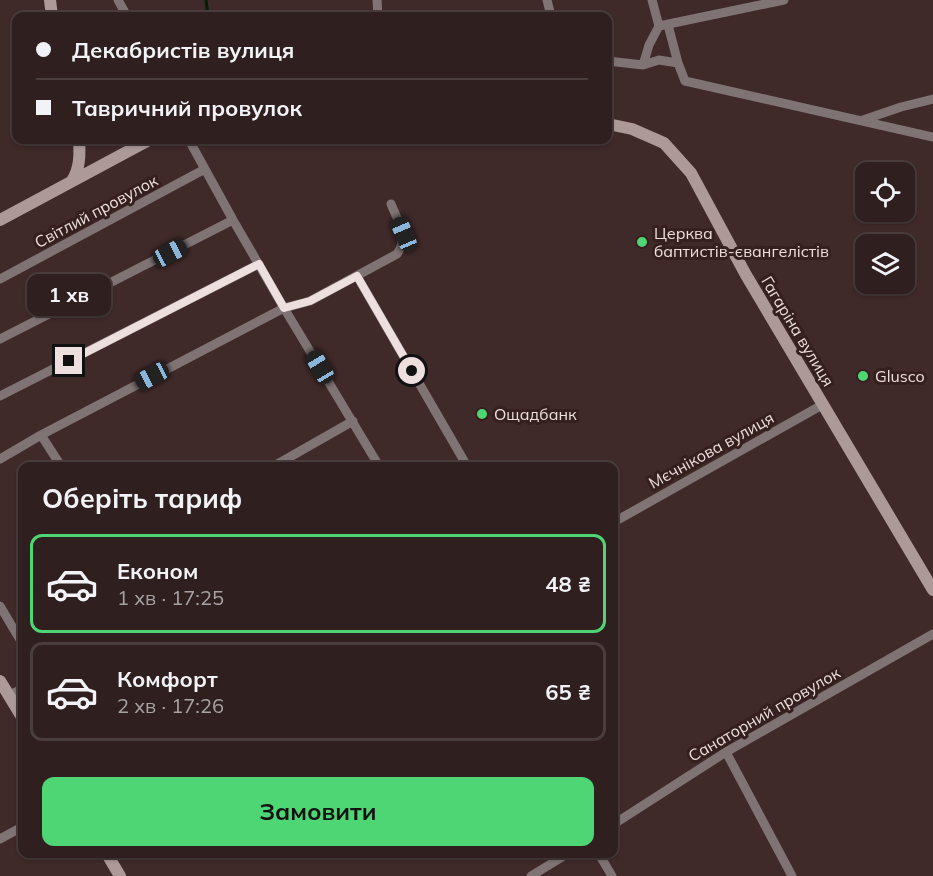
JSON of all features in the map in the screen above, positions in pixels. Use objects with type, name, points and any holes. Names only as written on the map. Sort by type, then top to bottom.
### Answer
[{"type":"main road","name":"Гагаріна вулиця","points":[[612,125],[632,129],[664,143],[691,173],[746,275],[933,590]]},
{"type":"main road","points":[[72,181],[77,172],[79,144]]},
{"type":"main road","points":[[0,220],[141,144]]},
{"type":"main road","points":[[0,681],[18,710]]},
{"type":"main road","points":[[109,858],[120,876]]},
{"type":"street","points":[[652,0],[685,81],[933,137]]},
{"type":"street","points":[[643,65],[649,45],[663,25],[784,0]]},
{"type":"street","points":[[612,62],[643,65],[659,60],[678,63]]},
{"type":"street","points":[[861,121],[933,99]]},
{"type":"street","points":[[191,144],[284,308],[377,462]]},
{"type":"street","name":"Світлий провулок","points":[[0,279],[205,169]]},
{"type":"street","points":[[0,459],[41,435],[284,308],[310,301],[397,254],[402,247],[404,234],[391,204]]},
{"type":"street","points":[[0,339],[233,220]]},
{"type":"street","points":[[0,396],[259,264]]},
{"type":"street","points":[[357,276],[464,462]]},
{"type":"street","name":"Мєчнікова вулиця","points":[[618,520],[822,405]]},
{"type":"street","points":[[281,462],[353,421]]},
{"type":"street","points":[[41,435],[58,462]]},
{"type":"street","points":[[0,606],[18,636]]},
{"type":"street","name":"Санаторний провулок","points":[[618,821],[726,752],[933,634]]},
{"type":"street","points":[[9,695],[18,691]]},
{"type":"street","points":[[726,752],[792,876]]},
{"type":"street","points":[[0,839],[18,829]]},
{"type":"street","points":[[531,876],[560,858]]},
{"type":"street","points":[[601,858],[612,876]]},
{"type":"waterway","points":[[206,0],[208,12]]},
{"type":"place","name":"Церква баптистів-євангелістів","points":[[642,242]]},
{"type":"place","name":"Glusco","points":[[863,376]]},
{"type":"place","name":"Ощадбанк","points":[[482,414]]},
{"type":"route","points":[[69,361],[259,264],[284,308],[310,301],[357,276],[412,371]]}]
